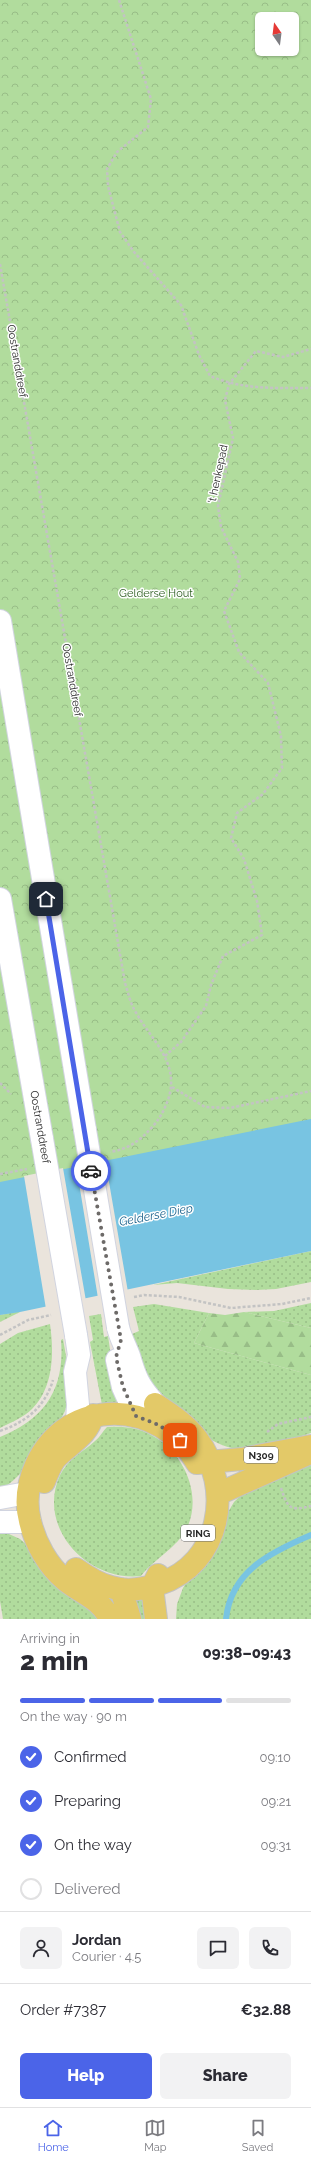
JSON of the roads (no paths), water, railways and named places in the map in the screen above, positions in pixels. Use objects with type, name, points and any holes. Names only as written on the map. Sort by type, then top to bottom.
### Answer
[{"type":"main road","name":"RING","points":[[0,621],[119,1333],[128,1354],[133,1373],[141,1390],[155,1404],[188,1428],[204,1450],[203,1463],[206,1498],[201,1526],[187,1550],[161,1573],[160,1584]]},
{"type":"main road","name":"Oostranddreef","points":[[0,899],[78,1345],[87,1370],[85,1419]]},
{"type":"main road","name":"RING","points":[[119,1333],[116,1357],[123,1387],[136,1416]]},
{"type":"main road","name":"RING","points":[[85,1419],[123,1413],[136,1416],[159,1425],[170,1432],[203,1463],[218,1494],[218,1511],[214,1532],[207,1546],[192,1564],[160,1584]]},
{"type":"main road","points":[[105,1611],[55,1570],[36,1541],[37,1523],[44,1483],[48,1471],[54,1460],[91,1425],[85,1419],[58,1435],[40,1456],[32,1474],[27,1493],[37,1523],[73,1567],[99,1583],[121,1589],[160,1584]]},
{"type":"main road","name":"N309","points":[[203,1463],[311,1446]]},
{"type":"main road","name":"N309","points":[[218,1494],[311,1453]]},
{"type":"main road","points":[[0,1498],[27,1493]]},
{"type":"main road","points":[[0,1522],[37,1523]]},
{"type":"main road","points":[[156,1619],[160,1584]]},
{"type":"main road","points":[[160,1584],[167,1604],[169,1619]]},
{"type":"main road","points":[[121,1589],[130,1619]]},
{"type":"water","name":"Gelderse Diep","points":[[311,1119],[311,1251],[0,1315],[0,1182]]},
{"type":"waterway","points":[[226,1619],[229,1602],[236,1588],[255,1565],[268,1556],[311,1535]]},
{"type":"park label","name":"Gelderse Hout","points":[[156,593]]}]
